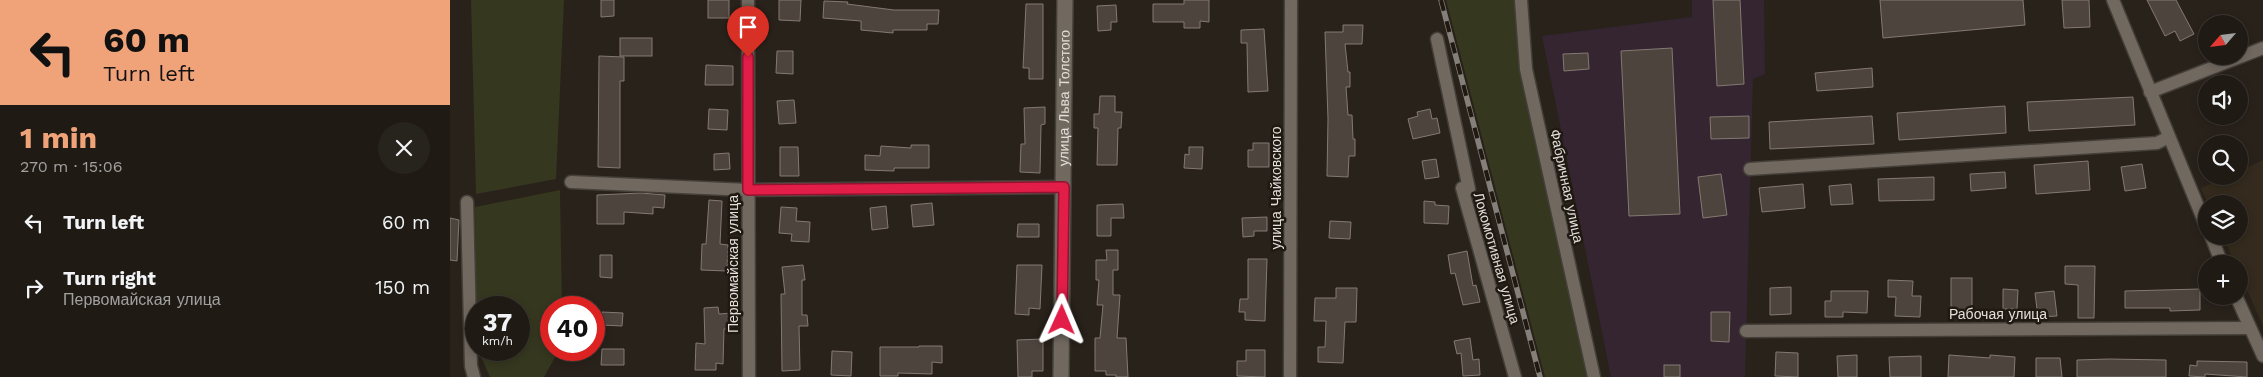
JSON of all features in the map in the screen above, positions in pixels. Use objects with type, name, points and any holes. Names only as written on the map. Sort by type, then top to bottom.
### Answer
[{"type":"street","name":"Первомайская улица","points":[[748,0],[749,377]]},
{"type":"street","name":"улица Льва Толстого","points":[[1061,377],[1064,0]]},
{"type":"street","name":"улица Чайковского","points":[[1290,377],[1291,0]]},
{"type":"street","name":"Фабричная улица","points":[[1521,0],[1526,69],[1594,377]]},
{"type":"street","points":[[2113,0],[2198,207]]},
{"type":"street","name":"Локомотивная улица","points":[[1436,38],[1469,189],[1462,188],[1515,377]]},
{"type":"street","points":[[2150,92],[2263,48]]},
{"type":"street","points":[[1750,169],[2157,143],[2168,137]]},
{"type":"street","points":[[571,182],[748,190],[1064,187]]},
{"type":"street","points":[[467,202],[471,366],[474,377]]},
{"type":"street","points":[[2240,305],[2263,356]]},
{"type":"street","name":"Рабочая улица","points":[[1746,331],[2249,328]]},
{"type":"shaded area","points":[[1692,0],[1764,0],[1765,74],[1753,79],[1745,377],[1611,377],[1542,36],[1692,17]]},
{"type":"shaded area","points":[[2263,160],[2263,326],[2248,292],[2248,255],[2231,255],[2227,245],[2248,245],[2248,195],[2204,195],[2201,188],[2208,185],[2248,185],[2248,167]]},
{"type":"green space","points":[[471,0],[564,0],[556,179],[476,194]]},
{"type":"green space","points":[[1446,0],[1516,0],[1537,140],[1588,377],[1545,377]]},
{"type":"green space","points":[[560,190],[562,296],[540,296],[540,361],[553,361],[544,377],[490,377],[483,361],[530,361],[530,296],[476,296],[475,207]]},
{"type":"building","points":[[601,0],[614,0],[614,16],[601,17]]},
{"type":"building","points":[[708,0],[729,0],[729,18],[708,18]]},
{"type":"building","points":[[779,0],[801,0],[800,21],[779,20]]},
{"type":"building","points":[[1184,0],[1209,0],[1209,22],[1200,21],[1200,28],[1184,28],[1184,22],[1153,22],[1153,4],[1184,4]]},
{"type":"building","points":[[1713,0],[1740,0],[1744,84],[1717,86]]},
{"type":"building","points":[[1880,0],[2023,0],[2025,25],[1883,38]]},
{"type":"building","points":[[2062,0],[2089,0],[2090,27],[2064,28]]},
{"type":"building","points":[[2147,0],[2176,0],[2194,34],[2180,41],[2175,31],[2165,36]]},
{"type":"building","points":[[824,1],[848,2],[847,4],[894,10],[939,10],[938,24],[927,24],[927,30],[893,30],[893,33],[861,30],[861,21],[823,18]]},
{"type":"building","points":[[1026,4],[1043,4],[1043,79],[1029,79],[1029,68],[1023,68]]},
{"type":"building","points":[[1116,5],[1117,22],[1111,22],[1111,30],[1098,31],[1097,6]]},
{"type":"building","points":[[1343,25],[1363,25],[1362,44],[1345,44],[1348,72],[1350,72],[1350,87],[1346,87],[1348,115],[1352,115],[1353,139],[1355,139],[1355,156],[1349,156],[1348,177],[1327,176],[1328,119],[1325,32],[1343,32]]},
{"type":"building","points":[[1264,29],[1268,91],[1248,92],[1247,43],[1241,43],[1241,30]]},
{"type":"building","points":[[620,38],[652,38],[652,56],[620,56]]},
{"type":"building","points":[[1672,48],[1680,214],[1629,216],[1621,51]]},
{"type":"building","points":[[777,51],[793,51],[793,74],[776,73]]},
{"type":"building","points":[[1588,53],[1589,69],[1564,71],[1563,54]]},
{"type":"building","points":[[599,56],[624,57],[624,81],[620,81],[620,168],[598,167]]},
{"type":"building","points":[[706,65],[733,66],[733,85],[705,85]]},
{"type":"building","points":[[1872,68],[1873,87],[1817,91],[1815,73]]},
{"type":"building","points":[[1100,96],[1115,96],[1115,112],[1122,112],[1121,128],[1118,128],[1117,165],[1097,165],[1098,128],[1094,128],[1094,114],[1099,114]]},
{"type":"building","points":[[2133,97],[2135,125],[2029,131],[2027,102]]},
{"type":"building","points":[[794,100],[796,123],[779,124],[777,101]]},
{"type":"building","points":[[2005,106],[2006,133],[1899,140],[1897,113]]},
{"type":"building","points":[[1045,107],[1045,124],[1041,125],[1040,173],[1020,172],[1021,144],[1025,144],[1024,108]]},
{"type":"building","points":[[709,109],[728,110],[727,130],[708,129]]},
{"type":"building","points":[[1430,109],[1432,119],[1437,118],[1440,133],[1413,139],[1408,119],[1418,116],[1417,112]]},
{"type":"building","points":[[1749,116],[1749,138],[1711,139],[1710,117]]},
{"type":"building","points":[[1872,116],[1874,144],[1770,149],[1769,122]]},
{"type":"building","points":[[1253,143],[1269,143],[1269,167],[1248,167],[1248,150],[1253,150]]},
{"type":"building","points":[[911,145],[929,145],[929,168],[894,168],[894,171],[865,170],[865,155],[880,156],[881,146],[911,148]]},
{"type":"building","points":[[780,147],[798,147],[799,176],[780,176]]},
{"type":"building","points":[[1189,147],[1203,147],[1202,169],[1184,168],[1185,154],[1189,155]]},
{"type":"building","points":[[729,153],[730,169],[714,170],[714,154]]},
{"type":"building","points":[[1436,159],[1439,177],[1425,179],[1422,161]]},
{"type":"building","points":[[2088,161],[2090,190],[2036,194],[2034,165]]},
{"type":"building","points":[[2142,164],[2146,188],[2125,191],[2121,167]]},
{"type":"building","points":[[2005,172],[2006,188],[1971,191],[1970,174]]},
{"type":"building","points":[[1721,174],[1727,215],[1703,218],[1698,177]]},
{"type":"building","points":[[1934,177],[1934,200],[1879,201],[1878,179]]},
{"type":"building","points":[[1803,184],[1805,208],[1762,212],[1759,188]]},
{"type":"building","points":[[1851,184],[1853,204],[1831,205],[1829,186]]},
{"type":"building","points":[[641,193],[665,195],[664,208],[653,207],[653,214],[624,212],[624,224],[597,224],[597,195]]},
{"type":"building","points":[[709,200],[722,201],[720,244],[728,245],[727,271],[701,270],[702,244],[706,244]]},
{"type":"building","points":[[1424,201],[1435,202],[1435,205],[1449,206],[1448,224],[1424,223]]},
{"type":"building","points":[[932,203],[934,225],[913,227],[911,205]]},
{"type":"building","points":[[1123,204],[1124,218],[1111,218],[1111,236],[1097,236],[1097,205]]},
{"type":"building","points":[[886,206],[888,228],[872,230],[870,208]]},
{"type":"building","points":[[781,207],[797,208],[796,221],[810,222],[809,242],[791,241],[792,234],[779,233]]},
{"type":"building","points":[[1267,217],[1267,231],[1254,231],[1254,236],[1243,237],[1242,218]]},
{"type":"building","points":[[450,218],[459,220],[457,261],[450,260]]},
{"type":"building","points":[[1330,221],[1351,222],[1350,239],[1329,238]]},
{"type":"building","points":[[1018,224],[1039,224],[1039,237],[1017,237]]},
{"type":"building","points":[[1106,250],[1118,250],[1118,270],[1113,270],[1113,295],[1120,295],[1117,338],[1126,338],[1128,377],[1116,377],[1116,375],[1106,375],[1106,371],[1095,371],[1095,338],[1100,338],[1103,305],[1097,305],[1099,280],[1096,280],[1096,260],[1107,260]]},
{"type":"building","points":[[1467,251],[1473,286],[1476,285],[1480,302],[1463,305],[1455,273],[1451,274],[1448,255]]},
{"type":"building","points":[[600,255],[612,255],[612,278],[600,277]]},
{"type":"building","points":[[1248,259],[1267,259],[1265,321],[1245,320],[1245,312],[1239,312],[1240,299],[1248,299]]},
{"type":"building","points":[[803,265],[805,280],[802,280],[802,315],[807,315],[808,326],[799,326],[800,370],[782,371],[781,294],[785,294],[782,267]]},
{"type":"building","points":[[1017,265],[1042,265],[1040,309],[1029,308],[1029,315],[1015,314]]},
{"type":"building","points":[[2065,266],[2095,266],[2094,318],[2078,318],[2078,285],[2065,284]]},
{"type":"building","points":[[1951,278],[1972,278],[1972,316],[1951,316]]},
{"type":"building","points":[[1888,280],[1913,281],[1912,296],[1921,296],[1920,317],[1895,316],[1896,297],[1888,297]]},
{"type":"building","points":[[1791,287],[1791,314],[1770,315],[1770,288]]},
{"type":"building","points":[[1336,288],[1357,288],[1356,322],[1345,322],[1343,363],[1318,362],[1318,347],[1325,347],[1326,321],[1314,321],[1315,298],[1336,298]]},
{"type":"building","points":[[2003,289],[2018,290],[2017,309],[2003,309]]},
{"type":"building","points":[[2198,289],[2198,305],[2200,305],[2200,310],[2170,311],[2170,308],[2125,308],[2125,291]]},
{"type":"building","points":[[1831,291],[1868,291],[1867,313],[1843,312],[1843,317],[1825,317],[1825,301],[1831,301]]},
{"type":"building","points":[[2054,291],[2057,316],[2038,317],[2035,293]]},
{"type":"building","points":[[718,307],[719,314],[732,313],[732,329],[724,329],[723,364],[716,363],[716,370],[695,370],[696,343],[705,344],[704,308]]},
{"type":"building","points":[[605,312],[623,313],[622,326],[605,325]]},
{"type":"building","points":[[1711,312],[1730,312],[1729,342],[1711,341]]},
{"type":"building","points":[[1470,338],[1473,360],[1479,359],[1480,375],[1463,376],[1461,353],[1457,354],[1454,341]]},
{"type":"building","points":[[1043,339],[1043,371],[1032,371],[1032,377],[1018,377],[1017,340]]},
{"type":"building","points":[[942,346],[942,363],[932,362],[932,374],[898,373],[898,376],[880,376],[880,347]]},
{"type":"building","points":[[605,349],[624,349],[624,365],[601,365],[601,361],[605,361]]},
{"type":"building","points":[[1246,350],[1265,350],[1265,377],[1237,376],[1237,361],[1246,361]]},
{"type":"building","points":[[832,351],[852,352],[851,376],[831,375]]},
{"type":"building","points":[[1776,352],[1798,353],[1798,377],[1775,376]]},
{"type":"building","points":[[1857,355],[1857,377],[1838,377],[1837,356]]},
{"type":"building","points":[[1949,355],[1990,358],[1990,355],[2015,357],[2014,377],[1948,377]]},
{"type":"building","points":[[1921,356],[1921,377],[1890,377],[1889,357]]},
{"type":"building","points":[[2036,358],[2060,358],[2062,377],[2036,377]]},
{"type":"building","points":[[2077,360],[2166,360],[2166,377],[2077,377]]},
{"type":"building","points":[[2197,361],[2247,362],[2247,377],[2205,374],[2205,377],[2189,376],[2190,365],[2197,366]]},
{"type":"building","points":[[1664,365],[1680,365],[1680,377],[1664,377]]},
{"type":"railway","points":[[1441,0],[1540,377]]},
{"type":"route","points":[[748,57],[748,190],[1064,187],[1062,320]]}]
